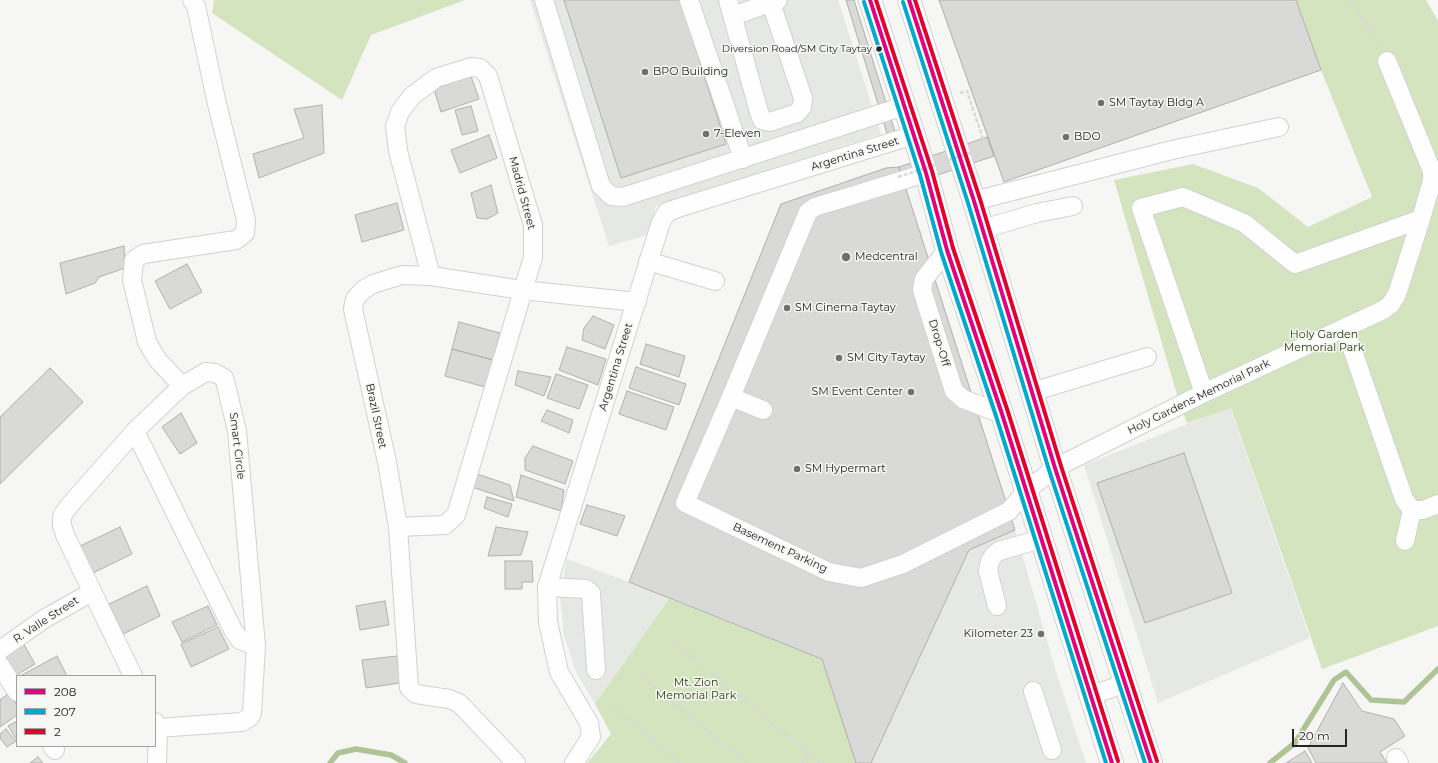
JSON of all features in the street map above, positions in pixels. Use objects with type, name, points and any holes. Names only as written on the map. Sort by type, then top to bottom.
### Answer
[{"type":"main road","points":[[870,0],[926,173],[947,250],[1002,414],[1112,763]]},
{"type":"main road","points":[[909,0],[983,229],[1057,474],[1151,763]]},
{"type":"street","points":[[182,386],[157,359],[147,342],[132,280],[134,260],[143,254],[236,240],[245,233],[246,220],[196,6],[192,0]]},
{"type":"street","points":[[544,0],[601,186],[611,196],[623,197],[904,106]]},
{"type":"street","points":[[689,0],[743,159]]},
{"type":"street","points":[[775,1],[803,98],[802,107],[796,112],[770,122],[762,120],[730,8],[775,1]]},
{"type":"street","name":"Holy Gardens Memorial Park","points":[[1009,511],[1026,491],[1204,393],[1383,310],[1391,304],[1396,294],[1421,219],[1432,181],[1432,171],[1387,61]]},
{"type":"street","name":"Madrid Street","points":[[398,527],[445,525],[456,515],[533,257],[533,225],[488,76],[480,68],[471,67],[436,78],[412,96],[400,112],[395,126],[398,151],[431,276]]},
{"type":"street","points":[[974,201],[1165,152],[1279,127]]},
{"type":"street","name":"Argentina Street","points":[[574,763],[591,737],[589,723],[559,672],[548,622],[547,587],[661,222],[667,212],[914,135]]},
{"type":"street","points":[[763,410],[731,397],[808,212],[815,207],[926,173]]},
{"type":"street","points":[[1204,393],[1141,208],[1183,197],[1244,223],[1295,264],[1421,219]]},
{"type":"street","points":[[983,229],[1037,213],[1073,206]]},
{"type":"street","name":"Drop-Off","points":[[947,250],[924,278],[922,284],[954,391],[963,399],[1002,414]]},
{"type":"street","points":[[648,261],[715,281]]},
{"type":"street","name":"Brazil Street","points":[[516,763],[459,703],[449,699],[416,694],[409,688],[398,527],[387,462],[353,309],[355,299],[363,290],[374,284],[402,275],[431,276],[522,290],[637,302]]},
{"type":"street","points":[[1345,328],[1404,500],[1412,510]]},
{"type":"street","points":[[1032,392],[1147,358]]},
{"type":"street","name":"Smart Circle","points":[[133,675],[65,535],[62,525],[62,516],[68,506],[135,431],[182,386],[206,372],[210,372],[224,378],[229,392],[237,431],[256,646],[252,713],[242,722],[156,725]]},
{"type":"street","name":"Basement Parking","points":[[731,397],[685,503],[829,572],[861,578],[903,564],[1009,511]]},
{"type":"street","points":[[135,431],[233,630],[240,640],[256,646]]},
{"type":"street","points":[[1412,510],[1423,510],[1438,504]]},
{"type":"street","points":[[1405,541],[1412,510]]},
{"type":"street","points":[[997,606],[988,571],[990,562],[994,555],[999,551],[1041,538]]},
{"type":"street","points":[[547,587],[586,589],[591,593],[596,670]]},
{"type":"street","name":"R. Valle Street","points":[[0,650],[44,619],[92,592]]},
{"type":"street","points":[[0,665],[16,690]]},
{"type":"street","points":[[1091,695],[1125,684]]},
{"type":"street","points":[[1033,691],[1052,750]]},
{"type":"street","points":[[156,725],[157,763]]},
{"type":"path","points":[[1350,0],[1387,61]]},
{"type":"path","points":[[901,184],[898,177],[986,148],[967,91]]},
{"type":"path","points":[[903,191],[917,233]]},
{"type":"path","points":[[669,638],[820,763]]},
{"type":"path","points":[[639,674],[746,763]]},
{"type":"path","points":[[612,705],[680,763]]},
{"type":"path","points":[[802,763],[809,754]]},
{"type":"shaded area","points":[[530,0],[838,0],[881,134],[656,206],[648,235],[609,246]]},
{"type":"shaded area","name":"SM City Taytay","points":[[939,0],[1321,70],[1004,182],[994,156],[905,186],[1015,530],[1057,675],[1086,763],[856,763],[822,659],[669,599],[595,704],[576,672],[564,635],[560,596],[567,559],[629,582],[781,204],[886,168],[899,167],[987,137]]},
{"type":"shaded area","points":[[1230,407],[1310,638],[1158,703],[1084,465]]},
{"type":"green space","points":[[214,0],[465,0],[371,35],[342,100],[212,13]]},
{"type":"green space","name":"Holy Garden Memorial Park","points":[[1296,0],[1426,0],[1438,21],[1438,626],[1322,669],[1231,408],[1187,423],[1178,398],[1114,180],[1193,164],[1258,188],[1308,227],[1372,197],[1321,70]]},
{"type":"green space","name":"Mt. Zion Memorial Park","points":[[669,599],[822,659],[856,763],[587,763],[611,734],[595,704]]},
{"type":"building","name":"BPO Building","points":[[564,0],[680,0],[726,144],[621,178]]},
{"type":"building","points":[[846,0],[854,0],[897,138],[889,140]]},
{"type":"building","name":"SM Taytay Bldg A","points":[[939,0],[1296,0],[1321,70],[1004,182]]},
{"type":"building","points":[[471,76],[479,99],[441,112],[434,89]]},
{"type":"building","points":[[322,105],[324,153],[259,178],[253,154],[304,138],[294,109]]},
{"type":"building","points":[[471,106],[478,131],[462,135],[455,110]]},
{"type":"building","points":[[489,135],[497,158],[460,173],[451,150]]},
{"type":"building","points":[[987,137],[994,156],[905,186],[899,167]]},
{"type":"building","name":"SM City Taytay","points":[[899,167],[1015,530],[969,550],[871,763],[856,763],[822,659],[629,582],[781,204],[886,168]]},
{"type":"building","points":[[491,185],[498,213],[487,219],[477,218],[471,193]]},
{"type":"building","points":[[397,203],[404,230],[362,242],[355,215]]},
{"type":"building","points":[[124,246],[125,268],[99,277],[95,283],[66,294],[60,263]]},
{"type":"building","points":[[187,264],[202,292],[170,309],[155,281]]},
{"type":"building","points":[[593,316],[614,325],[605,349],[582,340],[584,328]]},
{"type":"building","points":[[459,322],[500,333],[493,360],[452,349]]},
{"type":"building","points":[[646,344],[685,356],[679,377],[640,364]]},
{"type":"building","points":[[567,347],[606,359],[598,385],[559,370]]},
{"type":"building","points":[[452,349],[493,360],[485,387],[445,376]]},
{"type":"building","points":[[636,367],[686,384],[679,405],[629,388]]},
{"type":"building","points":[[50,368],[83,402],[0,484],[0,417]]},
{"type":"building","points":[[518,371],[551,377],[544,396],[515,385]]},
{"type":"building","points":[[556,374],[588,385],[579,409],[547,398]]},
{"type":"building","points":[[627,391],[674,407],[666,430],[619,414]]},
{"type":"building","points":[[547,410],[573,420],[569,433],[541,421]]},
{"type":"building","points":[[181,413],[197,443],[180,454],[162,427]]},
{"type":"building","points":[[533,446],[573,461],[565,484],[525,470],[525,458]]},
{"type":"building","points":[[1184,453],[1232,593],[1145,623],[1097,483]]},
{"type":"building","points":[[477,474],[510,485],[514,501],[472,487]]},
{"type":"building","points":[[521,475],[564,490],[561,511],[516,497]]},
{"type":"building","points":[[487,497],[512,504],[508,517],[484,508]]},
{"type":"building","points":[[587,505],[625,516],[617,536],[580,524]]},
{"type":"building","points":[[120,527],[132,554],[93,573],[80,546]]},
{"type":"building","points":[[496,527],[528,532],[521,555],[488,556]]},
{"type":"building","points":[[505,561],[532,561],[533,582],[522,582],[522,589],[505,589]]},
{"type":"building","points":[[147,586],[160,616],[123,634],[109,604]]},
{"type":"building","points":[[385,601],[389,625],[360,630],[356,606]]},
{"type":"building","points":[[208,606],[217,625],[182,642],[172,622]]},
{"type":"building","points":[[218,627],[229,649],[191,667],[181,644]]},
{"type":"building","points":[[23,643],[35,664],[15,676],[3,655]]},
{"type":"building","points":[[57,656],[66,675],[22,675]]},
{"type":"building","points":[[397,656],[400,683],[366,688],[362,660]]},
{"type":"building","points":[[1343,683],[1362,711],[1394,719],[1405,736],[1380,752],[1387,763],[1316,763],[1308,748]]},
{"type":"building","points":[[9,693],[16,704],[16,716],[0,727],[0,700]]},
{"type":"building","points":[[16,722],[16,738],[8,726]]},
{"type":"building","points":[[6,729],[16,741],[7,747],[0,738],[0,734]]},
{"type":"building","points":[[1305,751],[1312,763],[1286,763]]},
{"type":"building","points":[[38,757],[43,763],[30,763]]},
{"type":"waterway","points":[[1270,763],[1295,743],[1334,680],[1346,672],[1371,700],[1404,702],[1438,669]]},
{"type":"waterway","points":[[330,763],[338,753],[356,749],[391,755],[405,763]]},
{"type":"transit line","name":"208","points":[[870,0],[926,173],[947,250],[1002,414],[1112,763]]},
{"type":"transit line","name":"2","points":[[876,0],[932,171],[953,248],[1008,412],[1118,761]]},
{"type":"transit line","name":"208","points":[[909,0],[974,201],[1055,468],[1151,763]]},
{"type":"transit line","name":"2","points":[[915,0],[980,199],[1061,466],[1157,761]]},
{"type":"transit line","name":"207","points":[[864,2],[920,175],[941,252],[996,416],[1106,763]]},
{"type":"transit line","name":"207","points":[[903,2],[968,203],[1049,470],[1145,763]]},
{"type":"place","name":"Diversion Road/SM City Taytay","points":[[879,49]]},
{"type":"place","name":"BPO Building","points":[[645,72]]},
{"type":"place","name":"SM Taytay Bldg A","points":[[1101,103]]},
{"type":"place","name":"7-Eleven","points":[[706,134]]},
{"type":"place","name":"BDO","points":[[1066,137]]},
{"type":"place","name":"Medcentral","points":[[846,257]]},
{"type":"place","name":"SM Cinema Taytay","points":[[787,308]]},
{"type":"place","name":"SM City Taytay","points":[[839,358]]},
{"type":"place","name":"SM Event Center","points":[[911,392]]},
{"type":"place","name":"SM Hypermart","points":[[797,469]]},
{"type":"place","name":"Kilometer 23","points":[[1041,634]]}]
